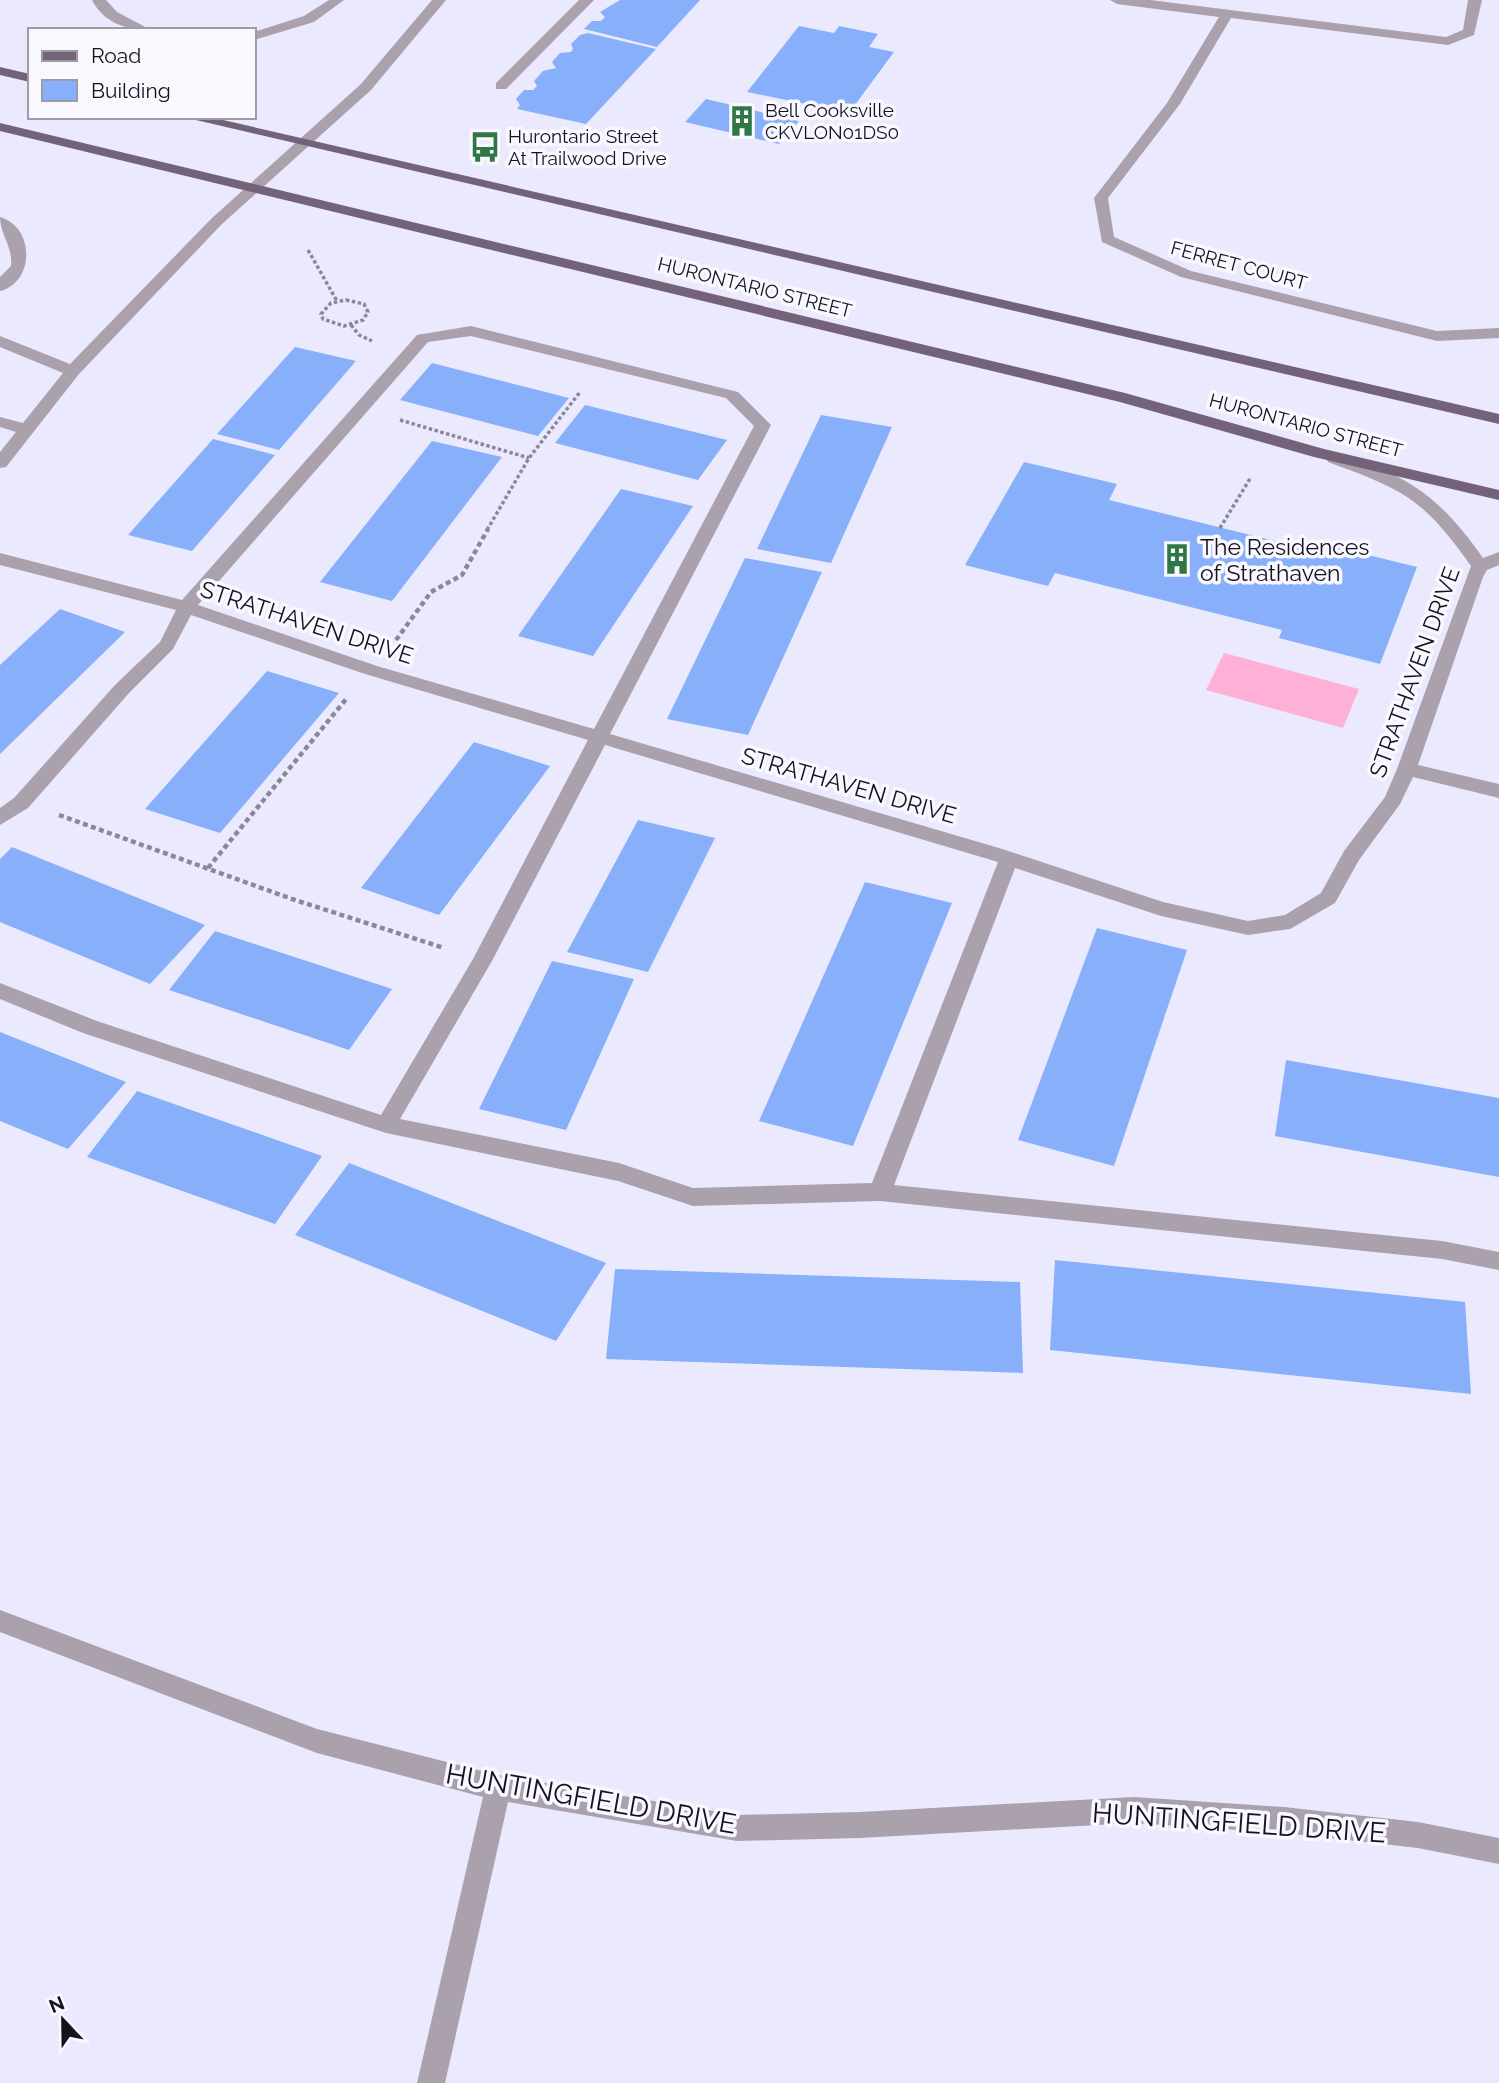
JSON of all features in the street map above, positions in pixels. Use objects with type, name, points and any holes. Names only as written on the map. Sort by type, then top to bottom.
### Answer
[{"type":"main road","points":[[0,71],[28,78]]},
{"type":"main road","name":"HURONTARIO STREET","points":[[198,119],[1071,318],[1499,419]]},
{"type":"main road","name":"HURONTARIO STREET","points":[[0,127],[1125,398],[1320,453],[1499,495]]},
{"type":"street","points":[[99,0],[101,7],[123,22],[139,28]]},
{"type":"street","points":[[256,36],[282,29],[328,9],[337,0]]},
{"type":"street","points":[[0,463],[73,371],[217,221],[366,87],[439,0]]},
{"type":"street","points":[[501,86],[587,0]]},
{"type":"street","points":[[1116,0],[1226,16],[1448,41],[1469,32],[1475,0]]},
{"type":"street","name":"FERRET COURT","points":[[1226,16],[1173,104],[1101,198],[1107,239],[1186,274],[1437,336],[1499,333]]},
{"type":"street","points":[[0,222],[15,234],[20,250],[19,267],[0,286]]},
{"type":"street","points":[[0,818],[21,803],[122,690],[167,645],[186,607],[423,338],[471,331],[732,395],[763,425],[482,961],[386,1125]]},
{"type":"street","points":[[0,341],[73,371]]},
{"type":"street","points":[[0,422],[28,430]]},
{"type":"street","name":"STRATHAVEN DRIVE","points":[[1320,453],[1398,481],[1437,512],[1460,537],[1480,566]]},
{"type":"street","name":"STRATHAVEN DRIVE","points":[[0,559],[186,607],[371,670],[1010,859],[1161,909],[1248,928],[1290,922],[1328,898],[1351,856],[1392,799],[1407,769],[1480,566],[1499,558]]},
{"type":"street","points":[[1407,769],[1499,791]]},
{"type":"street","points":[[880,1192],[1010,859]]},
{"type":"street","points":[[0,991],[90,1027],[386,1125],[620,1172],[693,1197],[880,1192],[1442,1250],[1499,1261]]},
{"type":"street","name":"HUNTINGFIELD DRIVE","points":[[0,1621],[317,1741],[498,1788],[737,1828],[860,1825],[1134,1810],[1284,1820],[1418,1835],[1499,1851]]},
{"type":"street","points":[[431,2083],[498,1788]]},
{"type":"path","points":[[308,250],[337,301]]},
{"type":"path","points":[[337,301],[359,301],[367,308],[367,316],[358,323],[344,326],[325,321],[322,309],[337,301]]},
{"type":"path","points":[[208,868],[431,593],[462,575],[529,458],[601,363]]},
{"type":"path","points":[[362,408],[529,458]]},
{"type":"path","points":[[1220,528],[1251,477]]},
{"type":"path","points":[[21,803],[292,899],[482,961]]},
{"type":"shaded area","points":[[1224,653],[1359,689],[1343,728],[1206,690]]},
{"type":"building","points":[[620,0],[700,0],[657,47],[584,29],[592,21],[601,21],[605,17],[600,12]]},
{"type":"building","points":[[799,26],[834,33],[839,26],[878,34],[869,47],[894,52],[849,113],[747,92]]},
{"type":"building","points":[[588,33],[656,49],[586,124],[517,109],[520,105],[516,99],[524,90],[533,90],[537,86],[534,81],[543,71],[556,68],[552,62],[560,53],[571,52],[571,44],[580,35]]},
{"type":"building","name":"Bell Cooksville CKVLON01DS0","points":[[706,99],[799,121],[779,144],[685,122]]},
{"type":"building","points":[[295,347],[356,361],[279,450],[217,434]]},
{"type":"building","points":[[432,363],[569,398],[538,436],[400,400]]},
{"type":"building","points":[[585,405],[727,440],[698,480],[555,443]]},
{"type":"building","points":[[821,415],[892,427],[831,563],[757,549]]},
{"type":"building","points":[[213,439],[275,455],[192,551],[128,535]]},
{"type":"building","points":[[432,441],[502,457],[392,601],[320,582]]},
{"type":"building","name":"The Residences of Strathaven","points":[[1024,462],[1117,484],[1109,500],[1323,553],[1327,545],[1417,567],[1380,664],[1279,638],[1282,630],[1055,573],[1048,586],[965,565]]},
{"type":"building","points":[[621,489],[693,506],[593,656],[518,636]]},
{"type":"building","points":[[745,558],[822,572],[748,735],[667,719]]},
{"type":"building","points":[[60,609],[125,632],[0,754],[0,665]]},
{"type":"building","points":[[267,671],[339,693],[220,833],[145,809]]},
{"type":"building","points":[[474,742],[550,766],[439,915],[361,888]]},
{"type":"building","points":[[638,820],[715,838],[648,972],[567,952]]},
{"type":"building","points":[[12,847],[205,925],[150,984],[0,922],[0,859]]},
{"type":"building","points":[[865,882],[952,903],[853,1146],[759,1121]]},
{"type":"building","points":[[1097,928],[1187,950],[1114,1166],[1018,1140]]},
{"type":"building","points":[[215,931],[392,989],[349,1050],[169,990]]},
{"type":"building","points":[[552,961],[634,979],[566,1130],[479,1109]]},
{"type":"building","points":[[0,1032],[126,1082],[68,1149],[0,1121]]},
{"type":"building","points":[[1286,1060],[1499,1098],[1499,1177],[1275,1136]]},
{"type":"building","points":[[137,1091],[322,1156],[275,1224],[87,1157]]},
{"type":"building","points":[[349,1163],[606,1263],[556,1341],[295,1235]]},
{"type":"building","points":[[1055,1260],[1465,1302],[1471,1394],[1050,1350]]},
{"type":"building","points":[[615,1269],[1020,1282],[1023,1373],[606,1359]]},
{"type":"place","name":"Bell Cooksville CKVLON01DS0","points":[[742,121]]},
{"type":"place","name":"Hurontario Street At Trailwood Drive","points":[[485,147]]},
{"type":"place","name":"The Residences of Strathaven","points":[[1177,559]]}]
